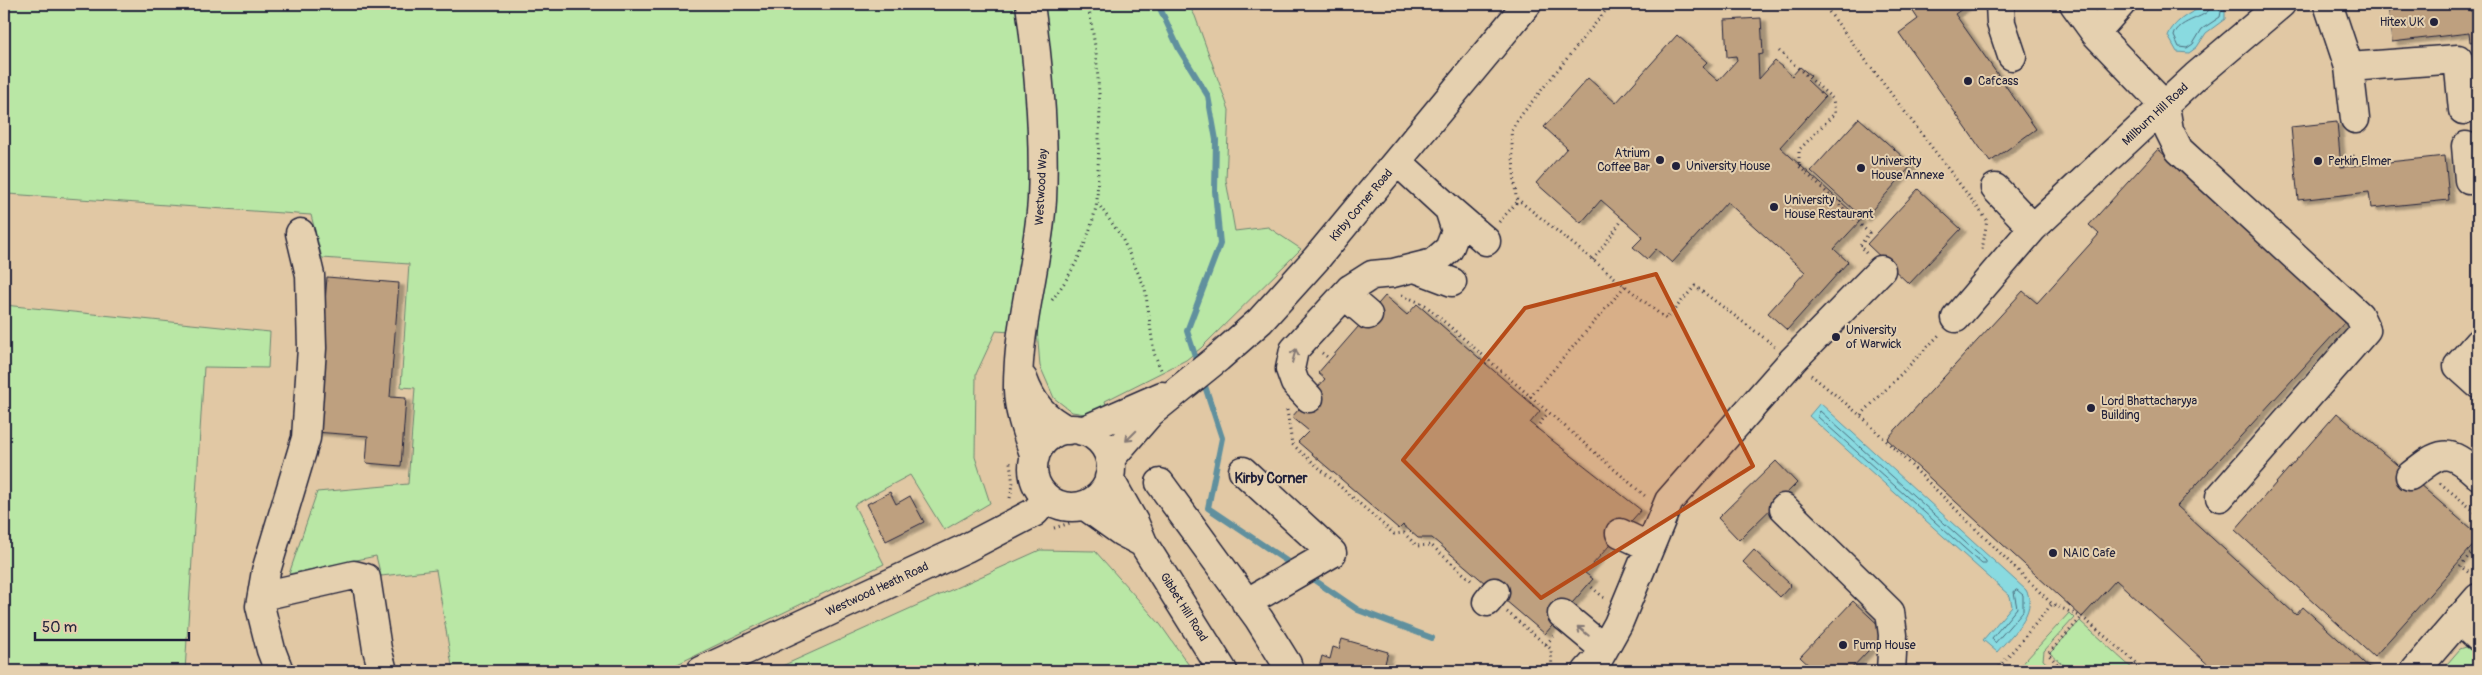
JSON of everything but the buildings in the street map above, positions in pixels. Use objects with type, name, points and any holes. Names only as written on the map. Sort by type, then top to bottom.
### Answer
[{"type":"street","name":"Westwood Way","points":[[1030,4],[1042,100],[1042,201],[1035,265],[1022,340],[1018,391],[1021,414],[1035,457]]},
{"type":"street","name":"Kirby Corner Road","points":[[1075,430],[1175,384],[1218,358],[1272,307],[1316,259],[1527,4]]},
{"type":"street","points":[[2000,4],[2001,23],[2012,56]]},
{"type":"street","points":[[2074,4],[2169,130],[2179,150],[2358,315],[2366,330],[2220,496]]},
{"type":"street","points":[[2095,33],[2120,4]]},
{"type":"street","name":"Millburn Hill Road","points":[[1956,318],[2033,228],[2156,114],[2281,4]]},
{"type":"street","points":[[2328,4],[2349,67],[2354,119]]},
{"type":"street","points":[[2349,67],[2458,59],[2463,110]]},
{"type":"street","points":[[2466,146],[2469,180]]},
{"type":"street","points":[[1398,161],[1486,241]]},
{"type":"street","points":[[1995,188],[2033,228]]},
{"type":"street","points":[[1306,394],[1295,383],[1290,369],[1294,350],[1350,289],[1372,274],[1393,273],[1434,263],[1449,249],[1456,230],[1449,209]]},
{"type":"street","points":[[279,671],[271,650],[260,606],[266,571],[306,438],[312,348],[310,275],[300,233]]},
{"type":"street","points":[[1415,268],[1452,282]]},
{"type":"street","points":[[1586,671],[1599,658],[1618,624],[1669,501],[1674,479],[1711,437],[1794,360],[1881,270]]},
{"type":"street","points":[[1350,289],[1354,303],[1368,314]]},
{"type":"street","points":[[2478,343],[2458,366],[2478,384]]},
{"type":"street","name":"Westwood Way","points":[[1020,370],[1028,393],[1037,408],[1049,420],[1075,430]]},
{"type":"street","name":"Kirby Corner Road","points":[[1110,469],[1150,413],[1175,384]]},
{"type":"street","points":[[1075,430],[1093,435],[1104,446],[1110,469],[1096,498],[1081,515],[1070,507],[1041,505],[1034,476],[1035,457],[1037,450],[1046,438],[1061,431],[1075,430]]},
{"type":"street","points":[[2415,472],[2435,456],[2447,455],[2458,458],[2478,475]]},
{"type":"street","name":"Gibbet Hill Road","points":[[1110,469],[1143,544],[1224,671]]},
{"type":"street","points":[[1243,471],[1332,553],[1246,603]]},
{"type":"street","points":[[1160,483],[1278,648],[1289,671]]},
{"type":"street","name":"Westwood Heath Road","points":[[702,671],[966,548],[1041,505]]},
{"type":"street","points":[[1784,508],[1890,612],[1892,636],[1891,671]]},
{"type":"street","name":"Gibbet Hill Road","points":[[1081,515],[1122,532],[1143,544]]},
{"type":"street","points":[[1620,533],[1650,547]]},
{"type":"street","points":[[262,596],[354,575],[366,578],[377,649],[383,671]]},
{"type":"street","points":[[2415,671],[2469,628],[2478,598]]},
{"type":"street","points":[[1562,614],[1604,648]]},
{"type":"path","points":[[1088,4],[1096,52],[1100,108],[1097,202],[1121,236],[1145,288],[1154,353],[1175,384]]},
{"type":"path","points":[[1611,4],[1518,119],[1511,131],[1516,198],[1666,320],[1695,286],[1794,360],[1861,416],[2052,604],[2082,617],[2146,671]]},
{"type":"path","points":[[1824,4],[1987,220],[1981,258]]},
{"type":"path","points":[[1779,51],[1833,100],[1835,113],[1799,150],[1799,166],[1869,233],[1860,246],[1881,270]]},
{"type":"path","points":[[2353,155],[2355,166]]},
{"type":"path","points":[[1593,260],[1623,219]]},
{"type":"path","points":[[1530,397],[1625,286]]},
{"type":"path","points":[[1395,292],[1425,306],[1649,500]]},
{"type":"path","points":[[1861,416],[1956,318]]},
{"type":"path","points":[[1306,394],[1286,408],[1292,444],[1394,534],[1405,532],[1417,546],[1431,545],[1551,649],[1552,671]]},
{"type":"path","points":[[1536,428],[1548,413]]},
{"type":"path","points":[[2415,472],[2478,514]]},
{"type":"path","points":[[1041,505],[1050,529],[1068,523],[1081,515]]},
{"type":"path","points":[[2478,546],[2460,566],[2478,580]]},
{"type":"path","points":[[1588,584],[1606,600]]},
{"type":"path","points":[[1996,671],[2052,604]]},
{"type":"path","points":[[2064,671],[2048,654],[2082,617]]},
{"type":"highlighted area","points":[[1656,274],[1753,466],[1541,598],[1403,460],[1525,308]]},
{"type":"green space","points":[[4,4],[1020,4],[1031,96],[1027,245],[1011,332],[996,331],[976,374],[975,457],[990,503],[944,530],[910,475],[854,505],[884,564],[663,671],[490,671],[489,665],[452,666],[436,570],[381,576],[376,556],[289,574],[317,492],[408,484],[415,388],[401,387],[409,264],[322,258],[311,215],[8,194],[4,249]]},
{"type":"green space","points":[[1042,4],[1188,4],[1195,16],[1229,110],[1226,180],[1235,231],[1268,227],[1301,249],[1201,348],[1186,360],[1105,401],[1107,408],[1085,414],[1072,412],[1054,398],[1040,366],[1037,329],[1054,229],[1057,136]]},
{"type":"green space","points":[[4,305],[270,332],[268,368],[204,367],[185,671],[4,671]]},
{"type":"green space","points":[[1040,550],[1095,551],[1160,624],[1193,671],[771,671]]},
{"type":"green space","points":[[2069,613],[2074,618],[2044,651],[2043,660],[2055,671],[2016,671]]},
{"type":"green space","points":[[2080,621],[2135,671],[2070,671],[2050,653]]},
{"type":"green space","points":[[2469,646],[2478,647],[2478,671],[2441,671],[2460,649]]},
{"type":"water","points":[[2216,4],[2225,7],[2225,19],[2206,33],[2197,47],[2189,53],[2177,52],[2168,36],[2175,25],[2195,11]]},
{"type":"water","points":[[1820,403],[2026,590],[2029,598],[2029,607],[2026,615],[1997,652],[1983,640],[2012,606],[2010,596],[1809,416]]},
{"type":"waterway","points":[[1158,4],[1179,49],[1208,96],[1216,140],[1215,191],[1220,244],[1187,331],[1198,365]]},
{"type":"waterway","points":[[1203,380],[1222,438],[1208,508],[1294,566]]},
{"type":"waterway","points":[[1307,575],[1358,610],[1432,638]]},
{"type":"place","name":"Hitex UK","points":[[2434,22]]},
{"type":"place","name":"Cafcass","points":[[1968,81]]},
{"type":"place","name":"Atrium Coffee Bar","points":[[1660,160]]},
{"type":"place","name":"Perkin Elmer","points":[[2318,161]]},
{"type":"place","name":"University House","points":[[1676,166]]},
{"type":"place","name":"University House Annexe","points":[[1861,168]]},
{"type":"place","name":"University House Restaurant","points":[[1774,207]]},
{"type":"place","name":"University of Warwick","points":[[1836,337]]},
{"type":"place","name":"Lord Bhattacharyya Building","points":[[2091,408]]},
{"type":"place","name":"NAIC Cafe","points":[[2053,553]]},
{"type":"place","name":"Pump House","points":[[1843,645]]},
{"type":"district","name":"Kirby Corner","points":[[1271,478]]}]
